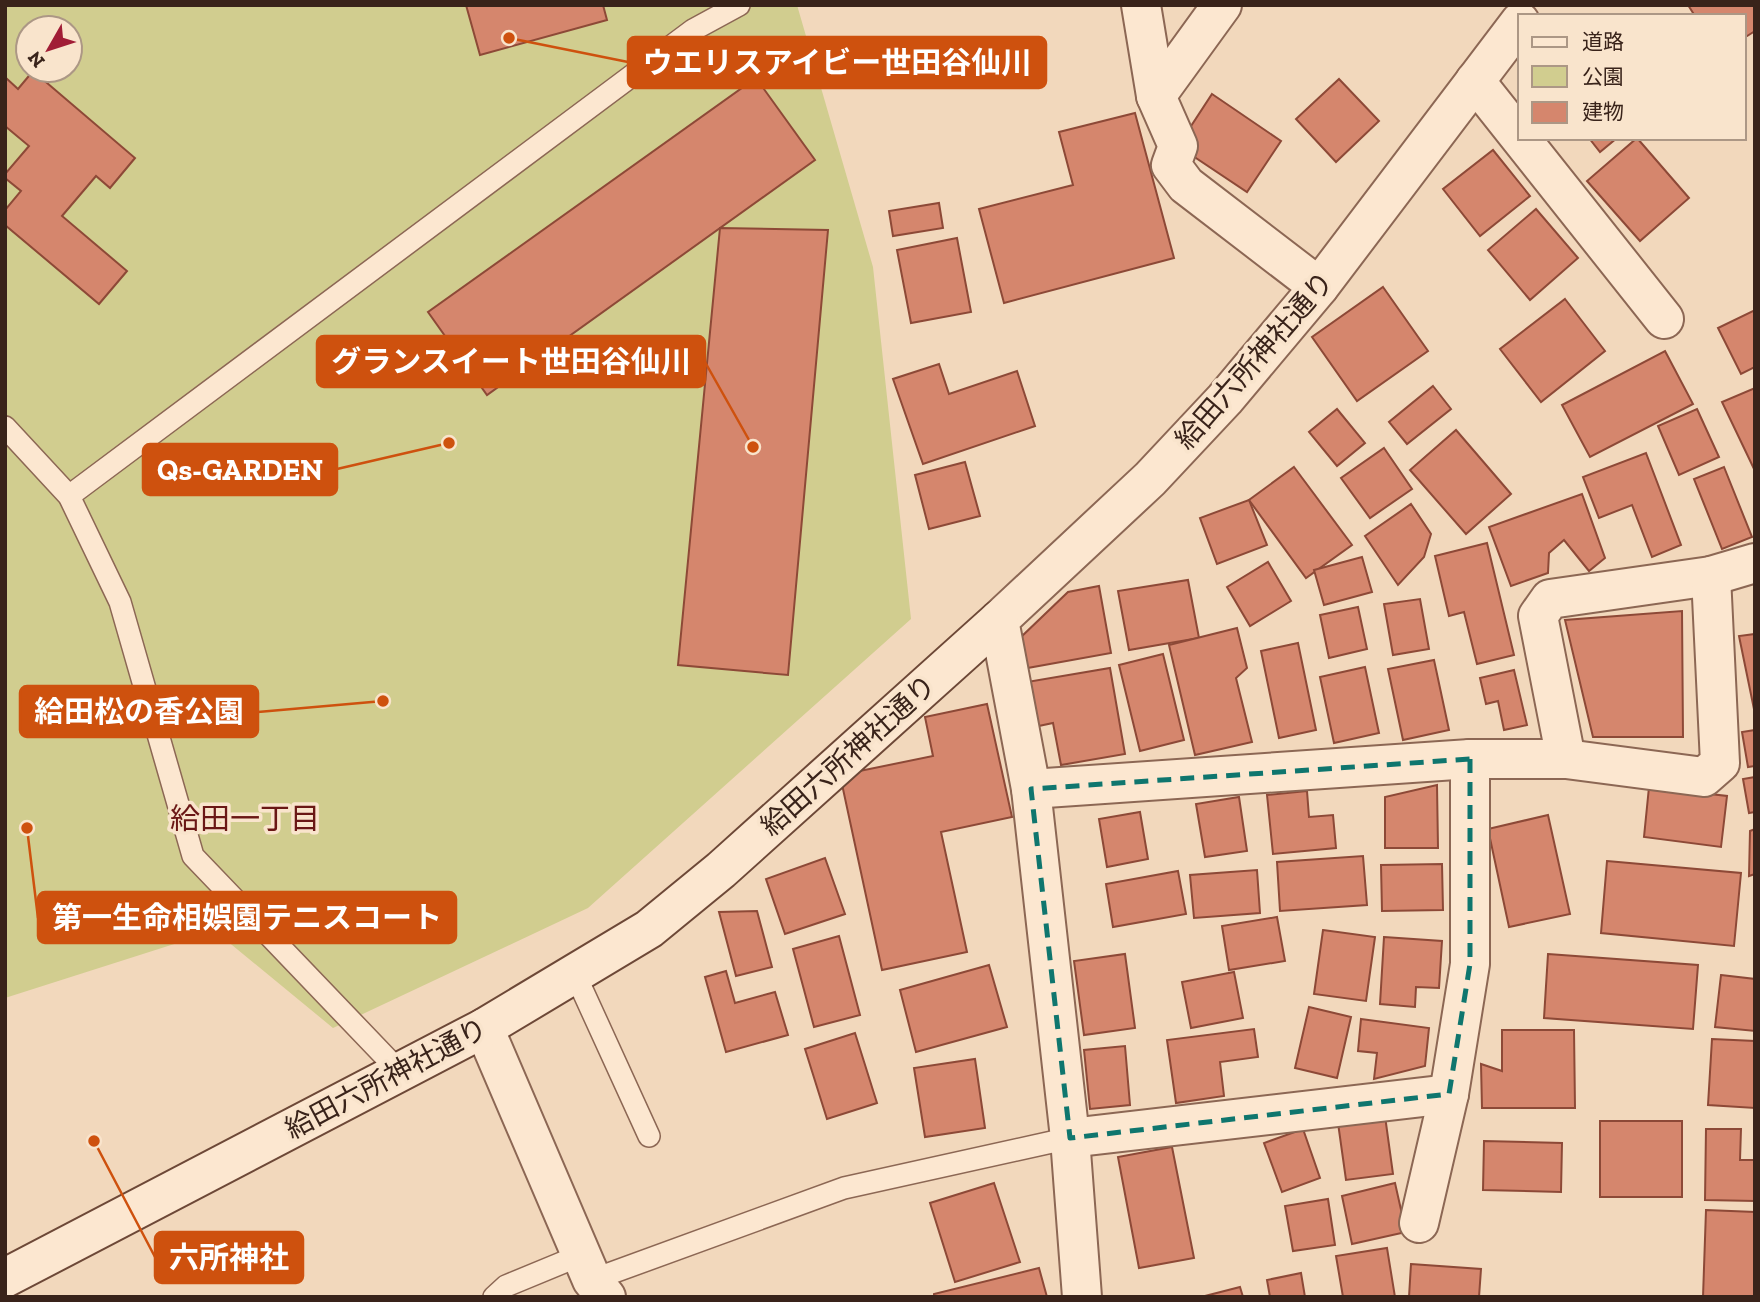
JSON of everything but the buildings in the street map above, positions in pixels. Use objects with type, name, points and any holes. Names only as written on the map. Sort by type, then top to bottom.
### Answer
[{"type":"street","points":[[1141,5],[1156,96],[1178,146],[1171,164],[1186,185],[1319,287]]},
{"type":"street","points":[[1156,96],[1222,5]]},
{"type":"street","name":"給田六所神社通り","points":[[5,1278],[398,1070],[484,1028],[649,929],[721,870],[999,620],[1150,479],[1225,399],[1319,287],[1518,25]]},
{"type":"street","points":[[1475,82],[1518,136]]},
{"type":"street","points":[[1521,140],[1664,320]]},
{"type":"street","points":[[1566,758],[1538,616],[1550,599],[1711,576],[1755,563]]},
{"type":"street","points":[[1031,789],[1470,759],[1566,758],[1704,777],[1720,763],[1711,576]]},
{"type":"street","points":[[999,620],[1031,789],[1070,1138],[1082,1297]]},
{"type":"street","points":[[1419,1223],[1449,1094],[1471,964],[1470,759]]},
{"type":"street","points":[[484,1028],[593,1277]]},
{"type":"street","points":[[1070,1138],[1449,1094]]},
{"type":"lane","points":[[69,496],[693,30],[739,5]]},
{"type":"lane","points":[[5,427],[69,496],[120,602],[193,856],[398,1070]]},
{"type":"lane","points":[[575,974],[649,1136]]},
{"type":"lane","points":[[494,1297],[506,1286],[593,1277],[844,1188],[1070,1138]]},
{"type":"highlighted area","points":[[1470,759],[1470,964],[1449,1094],[1070,1138],[1031,789]]},
{"type":"green space","points":[[5,5],[797,5],[873,267],[911,619],[588,908],[333,1028],[215,931],[5,998]]},
{"type":"place","name":"ウエリスアイビー世田谷仙川","points":[[509,38]]},
{"type":"place","name":"Qs-GARDEN","points":[[449,443]]},
{"type":"place","name":"グランスイート世田谷仙川","points":[[753,447]]},
{"type":"place","name":"給田松の香公園","points":[[383,701]]},
{"type":"place","name":"第一生命相娯園テニスコート","points":[[27,828]]},
{"type":"place","name":"六所神社","points":[[94,1141]]},
{"type":"district","name":"給田一丁目","points":[[245,819]]}]
